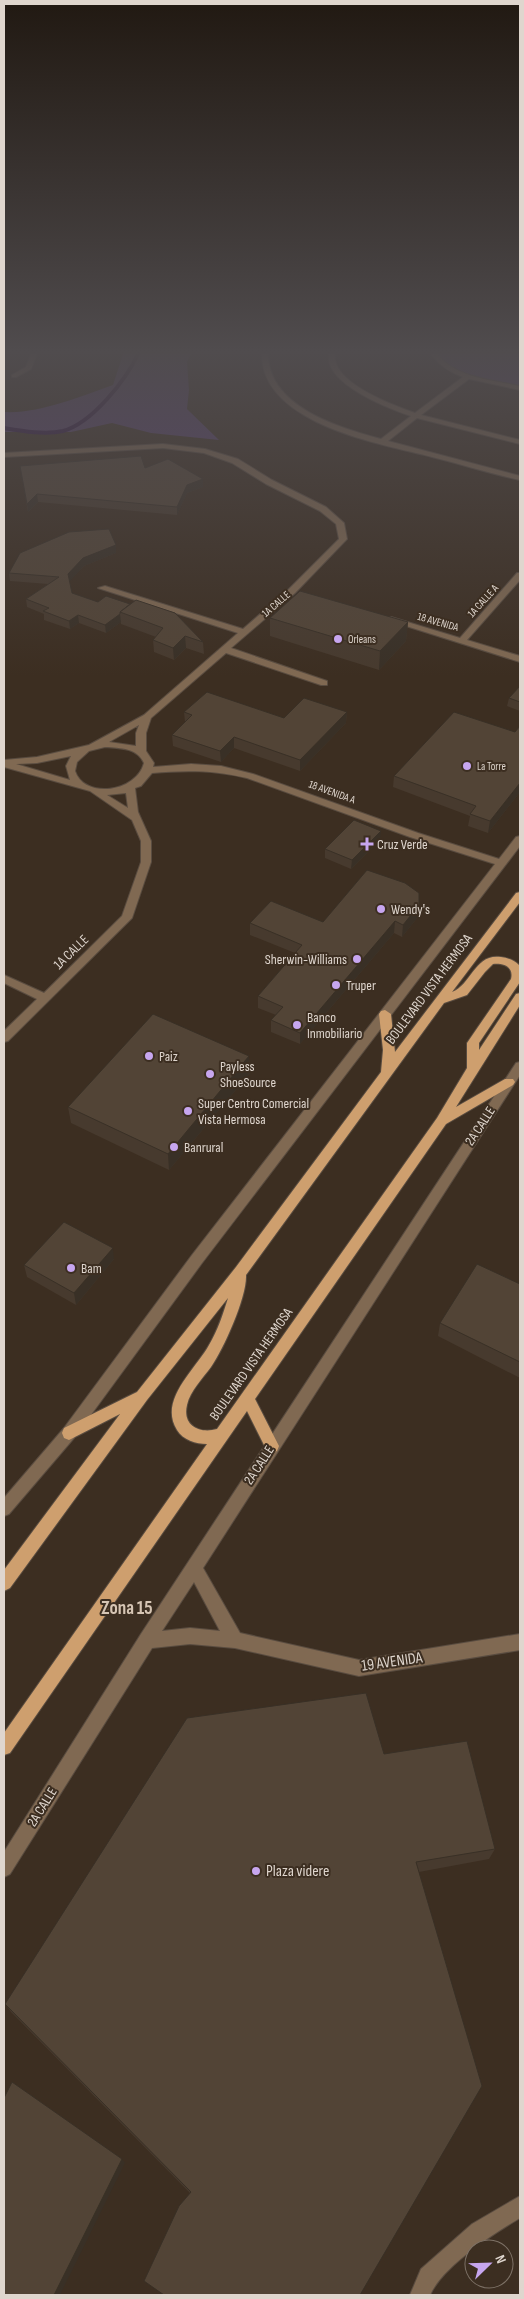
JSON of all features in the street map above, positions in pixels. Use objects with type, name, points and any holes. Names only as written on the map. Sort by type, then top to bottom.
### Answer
[{"type":"main road","name":"BOULEVARD VISTA HERMOSA","points":[[4,1583],[142,1396],[242,1271],[439,1001],[520,895]]},
{"type":"main road","points":[[439,1001],[464,991],[482,966],[494,960],[510,963],[516,969],[518,976],[516,980],[473,1043],[473,1068]]},
{"type":"main road","name":"BOULEVARD VISTA HERMOSA","points":[[4,1747],[441,1121],[520,997]]},
{"type":"main road","points":[[383,1078],[388,1064],[386,1014]]},
{"type":"main road","points":[[441,1121],[509,1082]]},
{"type":"main road","points":[[220,1436],[201,1438],[189,1433],[181,1422],[179,1408],[185,1395],[214,1350],[230,1314],[242,1271]]},
{"type":"main road","points":[[69,1433],[142,1396]]},
{"type":"main road","points":[[247,1398],[272,1446]]},
{"type":"street","name":"1A CALLE","points":[[92,746],[147,717],[292,591],[343,538],[340,523],[334,516],[235,461]]},
{"type":"street","points":[[456,461],[520,478]]},
{"type":"street","name":"1A CALLE A","points":[[462,641],[520,575]]},
{"type":"street","points":[[102,588],[244,632]]},
{"type":"street","points":[[292,591],[301,594]]},
{"type":"street","name":"18 AVENIDA","points":[[386,619],[520,659]]},
{"type":"street","points":[[224,649],[324,683]]},
{"type":"street","points":[[140,751],[141,733],[147,717]]},
{"type":"street","points":[[4,763],[83,787],[106,792],[130,788],[147,777],[150,763],[140,751],[118,744],[92,746],[74,758],[70,766],[70,774],[74,781],[83,787]]},
{"type":"street","points":[[4,763],[37,760],[81,752]]},
{"type":"street","name":"18 AVENIDA A","points":[[150,770],[190,767],[221,769],[250,776],[414,835],[502,863]]},
{"type":"street","name":"1A CALLE","points":[[4,1038],[127,918],[146,862],[146,841],[130,804],[130,788]]},
{"type":"street","points":[[94,790],[137,819]]},
{"type":"street","points":[[4,1510],[69,1433],[197,1258],[213,1240],[520,839]]},
{"type":"street","points":[[4,979],[45,998]]},
{"type":"street","name":"2A CALLE","points":[[4,1868],[147,1640],[520,1066]]},
{"type":"street","points":[[194,1567],[218,1613],[235,1640]]},
{"type":"street","name":"19 AVENIDA","points":[[147,1640],[190,1636],[235,1640],[359,1668],[520,1642]]},
{"type":"street","points":[[420,2295],[428,2276],[479,2231],[520,2206]]},
{"type":"building","points":[[77,461],[143,461],[145,468],[162,461],[172,461],[203,479],[187,485],[177,507],[37,494],[27,504],[20,466]]},
{"type":"building","points":[[109,529],[116,545],[83,558],[68,574],[72,593],[98,602],[106,596],[130,604],[105,625],[78,615],[69,621],[43,611],[49,608],[26,599],[59,577],[9,573],[20,553],[69,532]]},
{"type":"building","points":[[300,591],[408,622],[380,651],[270,618]]},
{"type":"building","points":[[136,600],[175,613],[203,642],[185,636],[173,648],[153,640],[163,628],[120,612]]},
{"type":"building","points":[[520,686],[520,702],[509,698]]},
{"type":"building","points":[[207,692],[284,718],[304,698],[347,712],[300,760],[234,737],[220,751],[172,735],[192,715],[184,712]]},
{"type":"building","name":"La Torre","points":[[454,712],[515,732],[520,726],[520,783],[490,821],[470,814],[476,806],[394,776]]},
{"type":"building","points":[[354,820],[381,831],[352,860],[325,849]]},
{"type":"building","points":[[367,870],[405,883],[419,893],[419,905],[403,925],[395,921],[300,1033],[271,1020],[283,1007],[258,996],[302,945],[250,923],[271,901],[323,922]]},
{"type":"building","points":[[153,1014],[249,1056],[168,1154],[68,1107]]},
{"type":"building","name":"Bam","points":[[64,1222],[113,1248],[74,1293],[24,1265]]},
{"type":"building","points":[[477,1264],[520,1284],[520,1362],[440,1323]]},
{"type":"building","name":"Plaza videre","points":[[366,1693],[384,1754],[467,1741],[495,1849],[416,1862],[482,2086],[360,2295],[164,2295],[144,2281],[179,2206],[191,2192],[5,2004],[187,1718]]},
{"type":"building","points":[[12,2082],[122,2159],[54,2295],[4,2295],[4,2098]]},
{"type":"place","name":"Orleans","points":[[338,639]]},
{"type":"place","name":"La Torre","points":[[467,766]]},
{"type":"place","name":"Cruz Verde","points":[[367,844]]},
{"type":"place","name":"Wendy's","points":[[381,909]]},
{"type":"place","name":"Sherwin-Williams","points":[[357,959]]},
{"type":"place","name":"Truper","points":[[336,985]]},
{"type":"place","name":"Banco Inmobiliario","points":[[297,1025]]},
{"type":"place","name":"Paiz","points":[[149,1056]]},
{"type":"place","name":"Payless ShoeSource","points":[[210,1074]]},
{"type":"place","name":"Super Centro Comercial Vista Hermosa","points":[[188,1111]]},
{"type":"place","name":"Banrural","points":[[174,1147]]},
{"type":"place","name":"Bam","points":[[71,1268]]},
{"type":"place","name":"Plaza videre","points":[[256,1871]]},
{"type":"district","name":"Zona 15","points":[[127,1608]]}]
